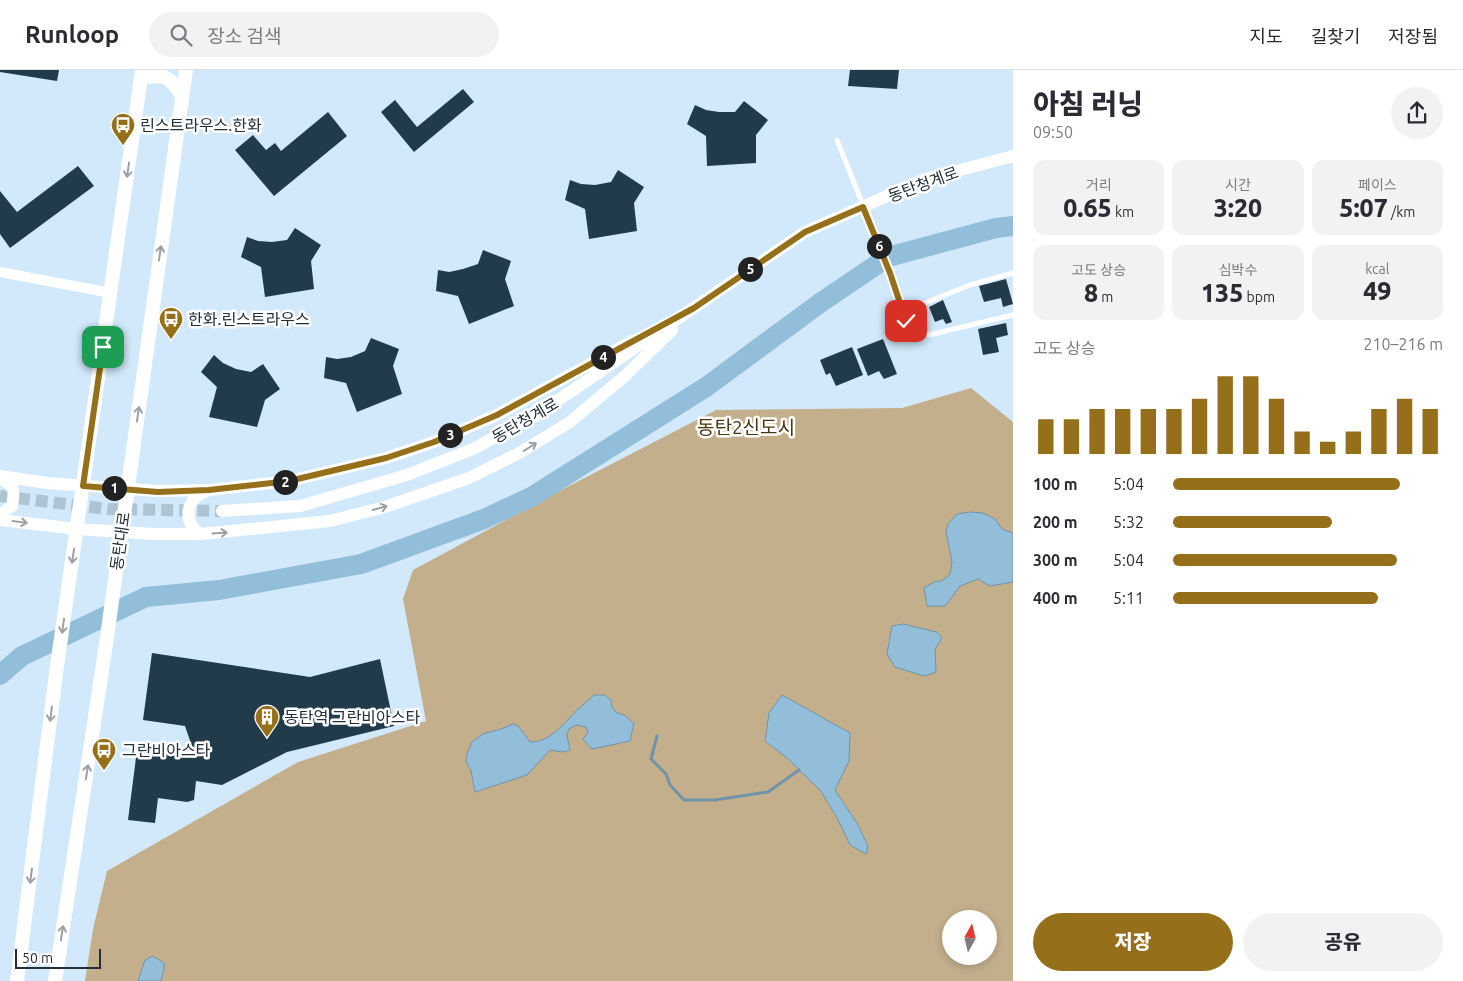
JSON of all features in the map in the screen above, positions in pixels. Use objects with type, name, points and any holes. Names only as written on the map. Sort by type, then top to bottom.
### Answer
[{"type":"main road","name":"동탄대로","points":[[55,981],[106,644],[186,70]]},
{"type":"main road","points":[[17,981],[69,586],[142,74],[161,75],[172,82],[182,96]]},
{"type":"street","name":"동탄청계로","points":[[222,511],[300,506],[407,475],[474,449],[535,416],[805,232],[926,180],[1013,156]]},
{"type":"street","points":[[0,272],[110,293]]},
{"type":"street","points":[[0,477],[47,483],[158,492],[209,490],[289,481],[386,458],[434,442],[497,415],[694,308]]},
{"type":"street","points":[[0,520],[77,529],[154,534],[201,534],[330,521],[385,507],[469,478],[521,452],[570,422],[625,376],[694,308]]},
{"type":"street","points":[[0,477],[10,483],[14,493],[12,506],[0,515]]},
{"type":"street","points":[[201,534],[192,528],[188,517],[189,507],[199,493],[209,490]]},
{"type":"lane","points":[[837,140],[890,273],[906,321],[929,335],[1013,315]]},
{"type":"lane","points":[[906,321],[920,305],[970,285],[1013,273]]},
{"type":"shaded area","points":[[971,388],[1013,422],[1013,981],[85,981],[93,929],[107,871],[298,762],[426,721],[403,599],[413,570],[716,410],[902,408]]},
{"type":"water","points":[[983,513],[995,519],[1002,529],[1013,533],[1013,582],[990,586],[978,579],[960,586],[945,606],[927,606],[924,588],[934,582],[942,581],[950,574],[952,562],[946,532],[948,524],[957,514]]},
{"type":"water","points":[[903,624],[937,632],[942,638],[935,649],[936,672],[924,676],[895,667],[887,654],[892,626]]},
{"type":"water","points":[[594,695],[605,695],[611,700],[612,707],[617,713],[624,715],[634,723],[630,741],[592,749],[583,739],[588,733],[586,727],[576,725],[569,729],[567,735],[570,750],[563,752],[550,750],[527,775],[475,792],[471,771],[466,761],[472,742],[483,734],[513,724],[518,726],[530,742],[544,739],[556,732]]},
{"type":"water","points":[[782,695],[850,733],[849,761],[835,790],[857,823],[868,846],[866,854],[850,845],[821,791],[786,757],[765,741],[769,713]]},
{"type":"water","points":[[153,956],[164,963],[161,981],[138,981],[145,960]]},
{"type":"building","points":[[0,70],[59,70],[57,81],[0,72]]},
{"type":"building","points":[[850,70],[899,70],[897,89],[848,86]]},
{"type":"building","points":[[463,89],[474,102],[414,152],[381,112],[395,100],[417,127]]},
{"type":"building","points":[[744,101],[768,120],[756,135],[756,163],[707,166],[706,136],[687,124],[695,105],[706,110],[735,112]]},
{"type":"building","points":[[328,112],[347,136],[274,196],[235,150],[253,135],[266,150],[275,143],[281,151]]},
{"type":"building","points":[[78,166],[94,186],[10,248],[0,234],[0,191],[17,212]]},
{"type":"building","points":[[618,170],[644,187],[634,203],[637,231],[589,239],[585,209],[565,200],[570,180],[581,184],[595,185],[611,182]]},
{"type":"building","points":[[295,228],[321,245],[311,261],[314,289],[265,297],[261,267],[241,257],[247,237],[258,241],[287,240]]},
{"type":"building","points":[[483,250],[511,261],[505,279],[514,306],[469,324],[458,296],[436,291],[438,270],[449,272],[478,264]]},
{"type":"building","points":[[1006,279],[1013,304],[1003,307],[1001,298],[984,302],[979,286]]},
{"type":"building","points":[[943,300],[952,322],[946,324],[943,319],[935,322],[929,307]]},
{"type":"building","points":[[1006,323],[1008,335],[996,338],[999,352],[983,355],[978,329]]},
{"type":"building","points":[[371,338],[399,349],[393,366],[402,394],[357,412],[346,383],[324,378],[326,357],[337,359],[351,357],[365,351]]},
{"type":"building","points":[[883,339],[897,374],[884,379],[879,371],[868,376],[857,349]]},
{"type":"building","points":[[852,347],[863,375],[836,386],[830,373],[826,375],[820,360]]},
{"type":"building","points":[[214,355],[223,363],[236,369],[251,372],[263,364],[280,389],[265,400],[257,427],[209,417],[217,387],[201,372]]},
{"type":"building","name":"동탄역 그란비아스타","points":[[152,653],[310,677],[380,659],[394,726],[287,752],[222,785],[196,781],[194,800],[187,802],[158,798],[155,823],[128,820],[137,750],[196,758],[185,726],[143,720]]},
{"type":"waterway","points":[[0,675],[22,656],[146,597],[219,590],[361,564],[484,519],[533,496],[706,387],[820,303],[888,257],[996,228],[1013,226]]},
{"type":"waterway","points":[[657,736],[651,759],[666,774],[670,785],[684,800],[715,800],[768,792],[799,770]]},
{"type":"tunnel","points":[[0,496],[108,509],[222,511]]},
{"type":"place","name":"린스트라우스.한화","points":[[123,146]]},
{"type":"place","name":"한화.린스트라우스","points":[[171,340]]},
{"type":"place","name":"동탄역 그란비아스타","points":[[267,738]]},
{"type":"place","name":"그란비아스타","points":[[104,771]]},
{"type":"district","name":"동탄2신도시","points":[[746,427]]},
{"type":"route","points":[[103,347],[83,486],[158,492],[209,490],[289,481],[386,458],[434,442],[497,415],[694,308],[805,232],[863,207],[890,273],[906,321]]}]
